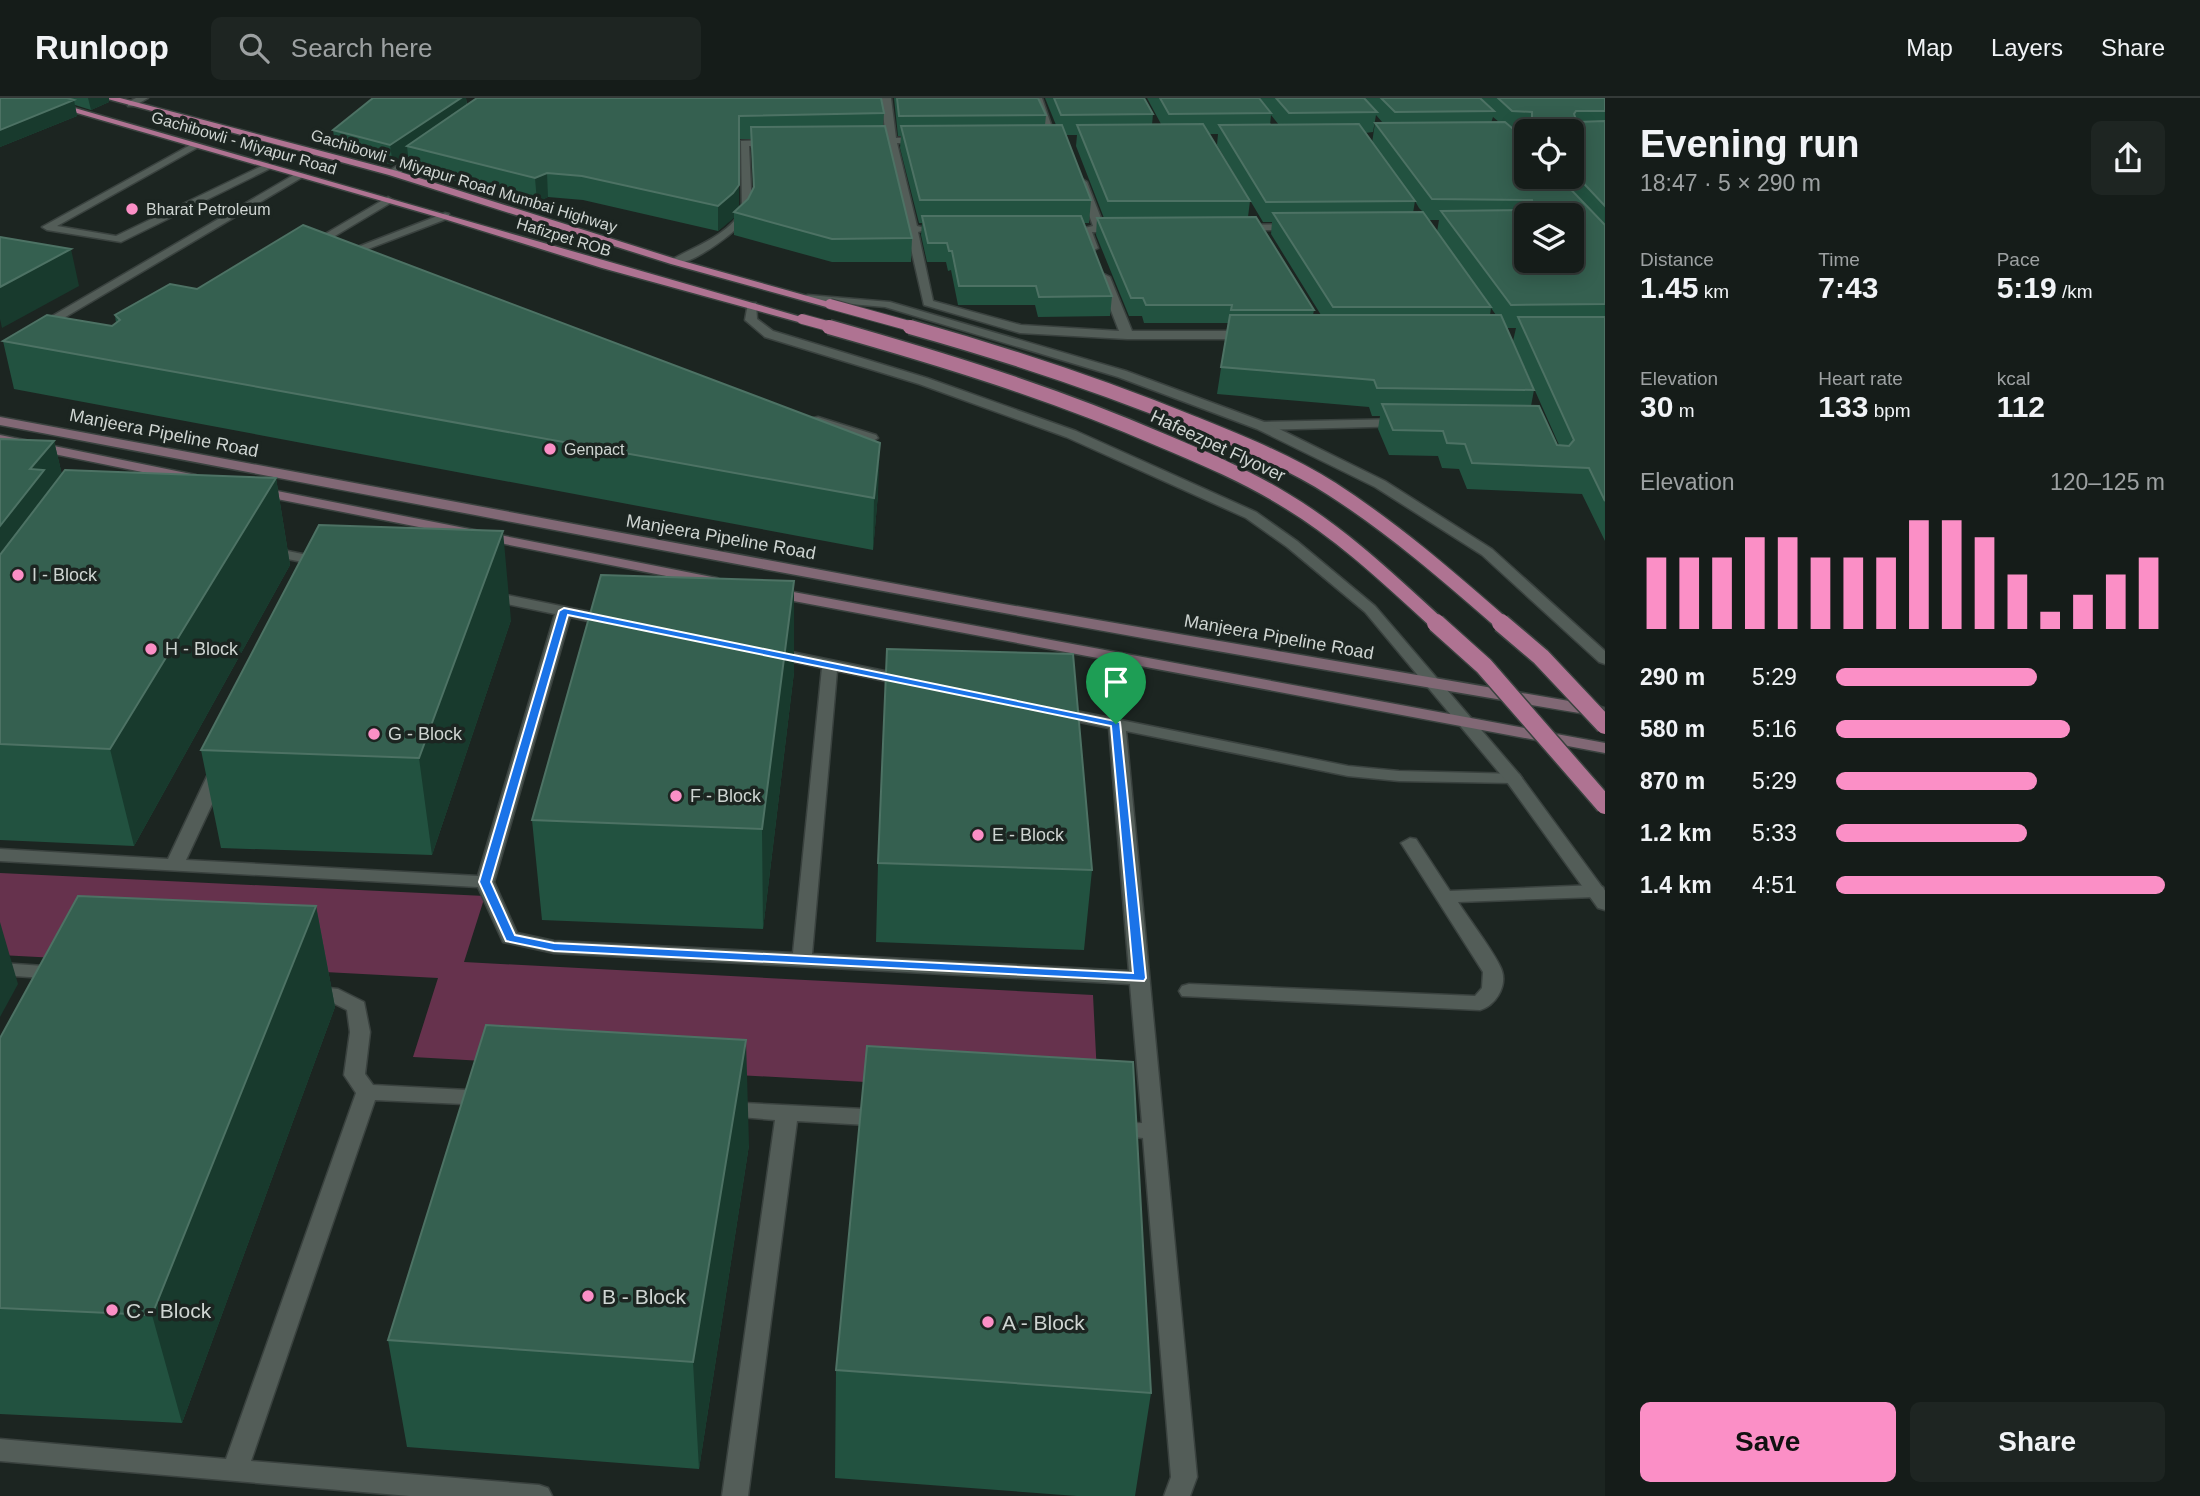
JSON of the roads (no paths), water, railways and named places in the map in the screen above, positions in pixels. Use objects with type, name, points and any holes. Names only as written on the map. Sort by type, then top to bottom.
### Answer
[{"type":"main road","name":"Gachibowli - Miyapur Road","points":[[30,98],[369,195]]},
{"type":"main road","name":"Gachibowli - Miyapur Road Mumbai Highway","points":[[109,98],[393,173],[675,261],[808,298]]},
{"type":"main road","name":"Hafizpet ROB","points":[[369,195],[606,266],[752,305]]},
{"type":"main road","name":"Hafeezpet Flyover","points":[[808,298],[1014,356],[1152,406],[1262,452],[1319,482],[1407,541],[1541,657],[1605,725]]},
{"type":"main road","name":"Hafeezpet Flyover","points":[[752,305],[985,372],[1120,422],[1225,467],[1287,501],[1357,551],[1484,666],[1605,805]]},
{"type":"main road","name":"Manjeera Pipeline Road","points":[[0,421],[655,545],[1437,685],[1605,712]]},
{"type":"main road","points":[[0,439],[206,481]]},
{"type":"main road","points":[[247,489],[732,585]]},
{"type":"main road","points":[[638,567],[655,545]]},
{"type":"main road","points":[[759,590],[1605,748]]},
{"type":"street","points":[[131,104],[143,98]]},
{"type":"street","points":[[886,98],[891,140],[928,303],[1020,329],[1127,335],[1259,335]]},
{"type":"street","points":[[1037,98],[1054,140]]},
{"type":"street","points":[[875,114],[888,114]]},
{"type":"street","points":[[851,141],[932,140]]},
{"type":"street","points":[[1040,140],[1066,140]]},
{"type":"street","points":[[393,173],[436,141]]},
{"type":"street","points":[[675,261],[734,228],[744,219],[747,210],[744,143],[784,142]]},
{"type":"street","points":[[197,145],[47,227],[117,240],[270,166]]},
{"type":"street","points":[[1076,165],[1100,229]]},
{"type":"street","points":[[32,341],[25,335],[302,175]]},
{"type":"street","points":[[296,254],[388,200]]},
{"type":"street","points":[[326,262],[445,216]]},
{"type":"street","points":[[1252,216],[1266,239]]},
{"type":"street","points":[[1233,228],[1314,227]]},
{"type":"street","points":[[912,229],[939,229]]},
{"type":"street","points":[[1071,229],[1126,229]]},
{"type":"street","points":[[1084,229],[1127,335]]},
{"type":"street","points":[[338,266],[351,270]]},
{"type":"street","points":[[808,298],[886,304],[1122,374],[1262,426],[1380,484],[1487,552],[1605,659]]},
{"type":"street","points":[[752,305],[751,320],[769,334],[923,381],[1071,434],[1251,515],[1292,544],[1370,609],[1513,778],[1600,898]]},
{"type":"street","points":[[805,417],[871,438]]},
{"type":"street","points":[[1262,426],[1416,423]]},
{"type":"street","points":[[250,547],[320,566]]},
{"type":"street","points":[[468,592],[627,624]]},
{"type":"street","points":[[564,611],[485,882],[510,938],[554,947],[1139,978]]},
{"type":"street","points":[[762,652],[919,684]]},
{"type":"street","points":[[802,960],[830,665]]},
{"type":"street","points":[[1036,707],[1348,771],[1399,776],[1513,778]]},
{"type":"street","points":[[1116,724],[1184,1477],[1177,1496]]},
{"type":"street","points":[[174,865],[228,751]]},
{"type":"street","points":[[1189,991],[1480,1003],[1492,990],[1493,972],[1410,843]]},
{"type":"street","points":[[0,855],[485,882]]},
{"type":"street","points":[[1445,897],[1600,898]]},
{"type":"street","points":[[0,969],[85,975]]},
{"type":"street","points":[[45,996],[57,973]]},
{"type":"street","points":[[290,991],[331,994],[357,1007],[360,1032],[354,1075],[368,1092],[502,1099]]},
{"type":"street","points":[[235,1470],[368,1092]]},
{"type":"street","points":[[706,1109],[909,1119]]},
{"type":"street","points":[[735,1496],[787,1113]]},
{"type":"street","points":[[1099,1128],[1153,1131]]},
{"type":"street","points":[[0,1450],[539,1496]]},
{"type":"place","name":"Bharat Petroleum","points":[[132,209]]},
{"type":"place","name":"Genpact","points":[[550,449]]},
{"type":"place","name":"I - Block","points":[[18,575]]},
{"type":"place","name":"H - Block","points":[[151,649]]},
{"type":"place","name":"G - Block","points":[[374,734]]},
{"type":"place","name":"F - Block","points":[[676,796]]},
{"type":"place","name":"E - Block","points":[[978,835]]},
{"type":"place","name":"B - Block","points":[[588,1296]]},
{"type":"place","name":"C - Block","points":[[112,1310]]},
{"type":"place","name":"A - Block","points":[[988,1322]]}]
